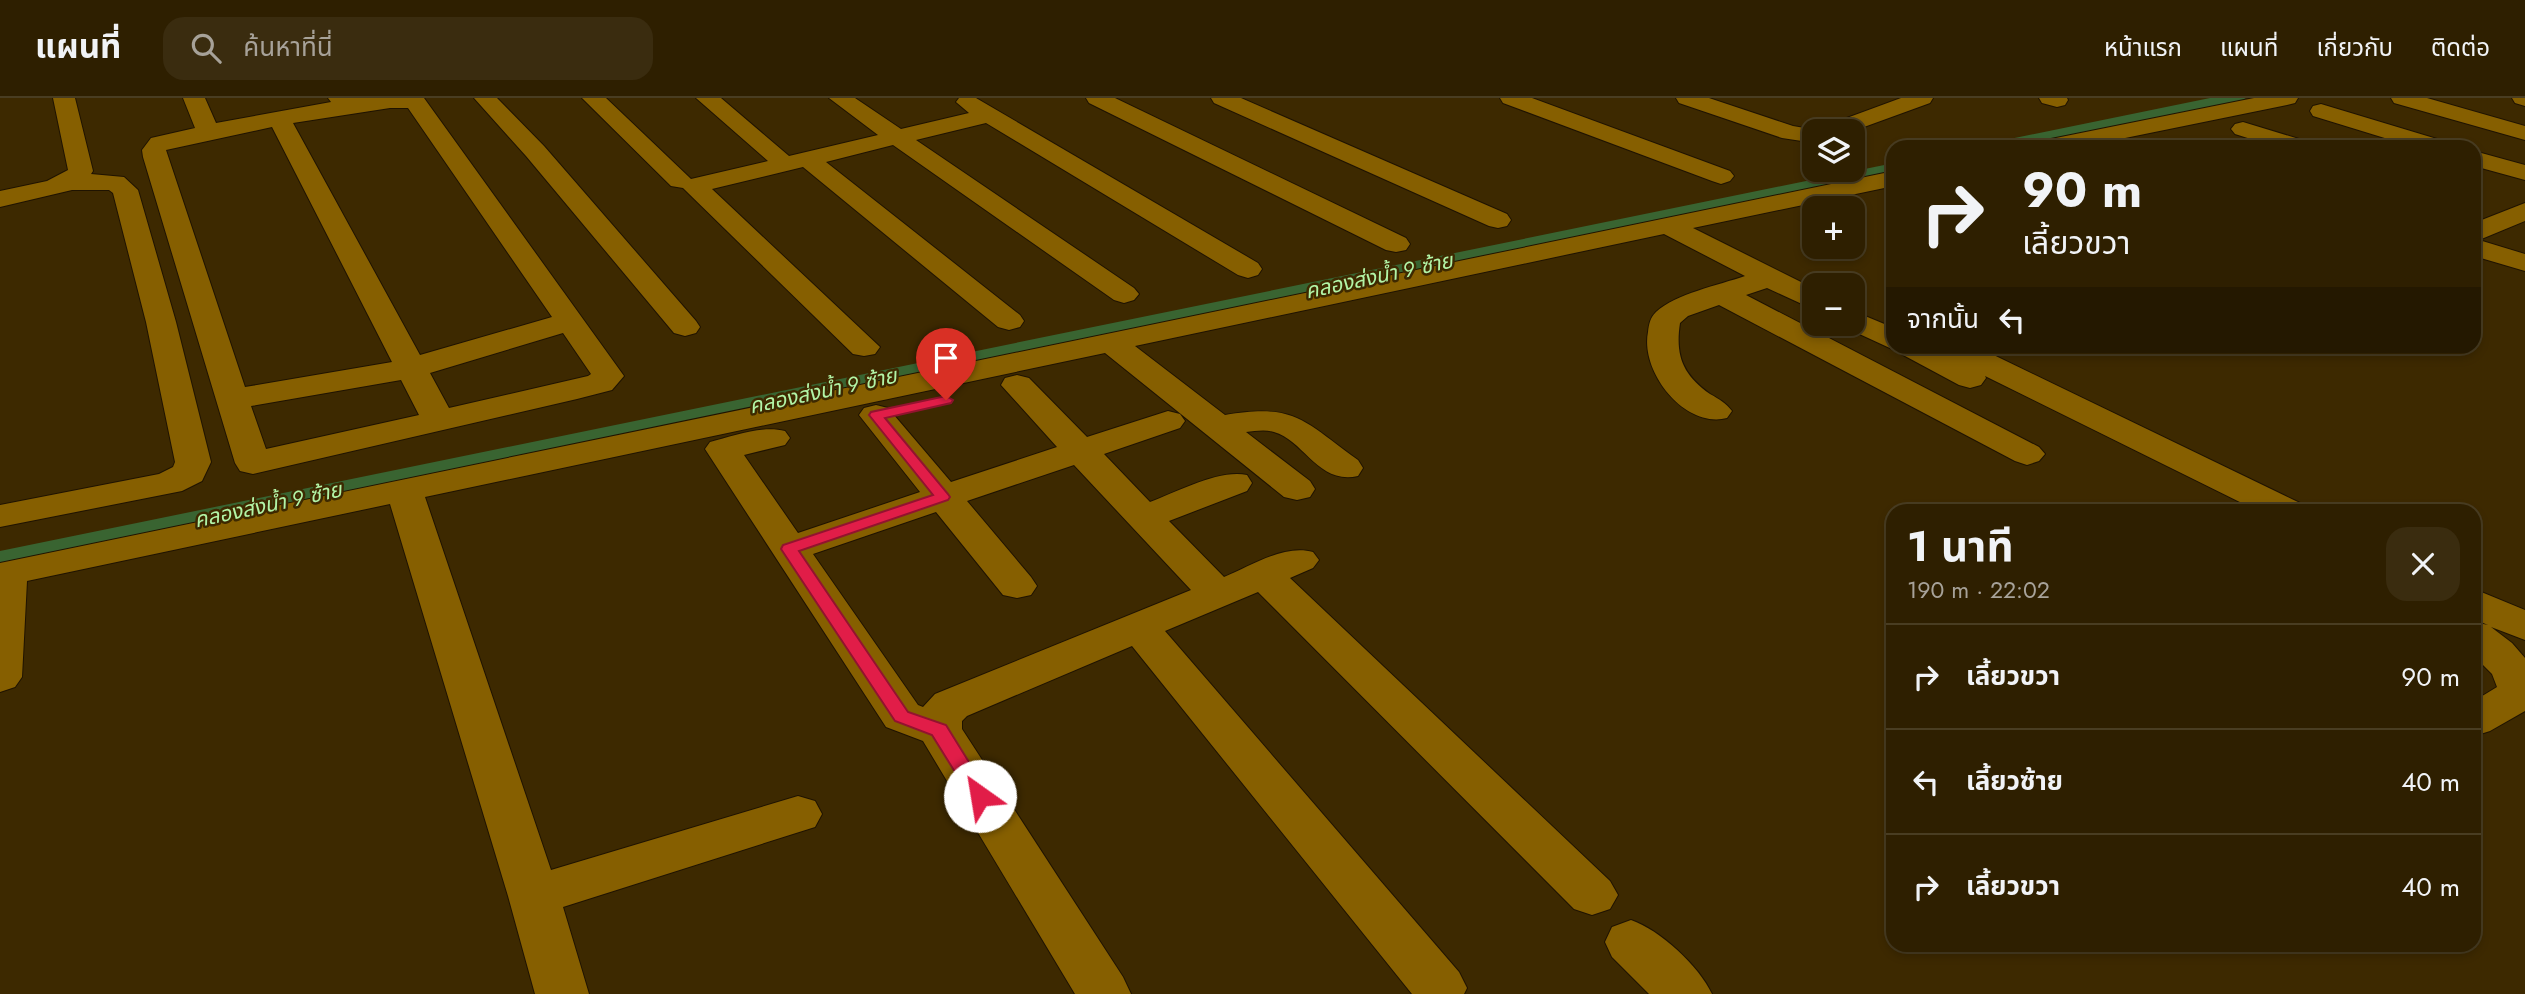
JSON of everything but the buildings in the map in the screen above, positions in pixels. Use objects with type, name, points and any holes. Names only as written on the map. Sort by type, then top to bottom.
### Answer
[{"type":"street","points":[[64,98],[81,171],[69,183]]},
{"type":"street","points":[[194,98],[208,132]]},
{"type":"street","points":[[406,98],[416,103],[606,369],[608,376],[600,383],[253,463],[154,150],[159,144],[279,118],[342,102],[406,98]]},
{"type":"street","points":[[485,98],[535,151],[685,327]]},
{"type":"street","points":[[593,98],[680,181]]},
{"type":"street","points":[[707,98],[777,156]]},
{"type":"street","points":[[840,98],[1124,294]]},
{"type":"street","points":[[961,98],[1248,269]]},
{"type":"street","points":[[1097,98],[1396,244]]},
{"type":"street","points":[[1222,98],[1498,220]]},
{"type":"street","points":[[1511,98],[1721,176]]},
{"type":"street","points":[[1687,98],[1790,133],[1802,134]]},
{"type":"street","points":[[1865,119],[1922,98]]},
{"type":"street","points":[[2080,140],[2287,98]]},
{"type":"street","points":[[2402,98],[2525,133]]},
{"type":"street","points":[[2321,111],[2416,140]]},
{"type":"street","points":[[864,347],[694,186],[990,116]]},
{"type":"street","points":[[279,118],[438,419]]},
{"type":"street","points":[[1184,141],[1269,119]]},
{"type":"street","points":[[2243,129],[2278,140]]},
{"type":"street","points":[[808,159],[1009,321]]},
{"type":"street","points":[[2481,160],[2525,173]]},
{"type":"street","points":[[0,677],[4,574],[404,490],[1108,353],[1677,222],[1886,180]]},
{"type":"street","points":[[0,199],[69,183],[115,182],[125,190],[161,322],[193,462],[189,473],[169,483],[0,516]]},
{"type":"street","points":[[2485,204],[2523,214]]},
{"type":"street","points":[[2481,230],[2523,214]]},
{"type":"street","points":[[1677,222],[1768,278],[1802,295]]},
{"type":"street","points":[[1677,222],[1802,276]]},
{"type":"street","points":[[2481,249],[2525,263]]},
{"type":"street","points":[[1715,411],[1691,396],[1665,371],[1662,332],[1665,320],[1677,310],[1719,293],[1768,278]]},
{"type":"street","points":[[1719,293],[2027,454]]},
{"type":"street","points":[[1865,306],[1886,315]]},
{"type":"street","points":[[232,399],[412,368],[571,321]]},
{"type":"street","points":[[1865,326],[1886,336]]},
{"type":"street","points":[[939,730],[902,716],[722,449],[1017,384],[1108,353]]},
{"type":"street","points":[[1108,353],[1217,427],[1297,489]]},
{"type":"street","points":[[1891,384],[1944,355]]},
{"type":"street","points":[[1944,355],[2225,504]]},
{"type":"street","points":[[1944,355],[2272,504]]},
{"type":"street","points":[[1017,384],[1218,594]]},
{"type":"street","points":[[876,415],[1017,586]]},
{"type":"street","points":[[1217,427],[1258,420],[1285,423],[1345,468]]},
{"type":"street","points":[[789,549],[1168,421]]},
{"type":"street","points":[[1144,517],[1234,483]]},
{"type":"street","points":[[404,490],[534,896],[562,994]]},
{"type":"street","points":[[1104,994],[939,730],[940,716],[951,705],[1281,568],[1592,895]]},
{"type":"street","points":[[2481,605],[2525,627]]},
{"type":"street","points":[[1139,627],[1440,988]]},
{"type":"street","points":[[2481,640],[2515,671],[2520,691],[2503,706],[2481,717]]},
{"type":"street","points":[[534,896],[798,814]]},
{"type":"street","points":[[1631,942],[1685,994]]},
{"type":"waterway","name":"คลองส่งน้ำ 9 ซ้าย","points":[[2034,140],[2237,98]]},
{"type":"waterway","name":"คลองส่งน้ำ 9 ซ้าย","points":[[0,561],[1886,171]]},
{"type":"route","points":[[946,400],[876,415],[943,497],[789,549],[902,716],[939,730],[980,796]]}]
